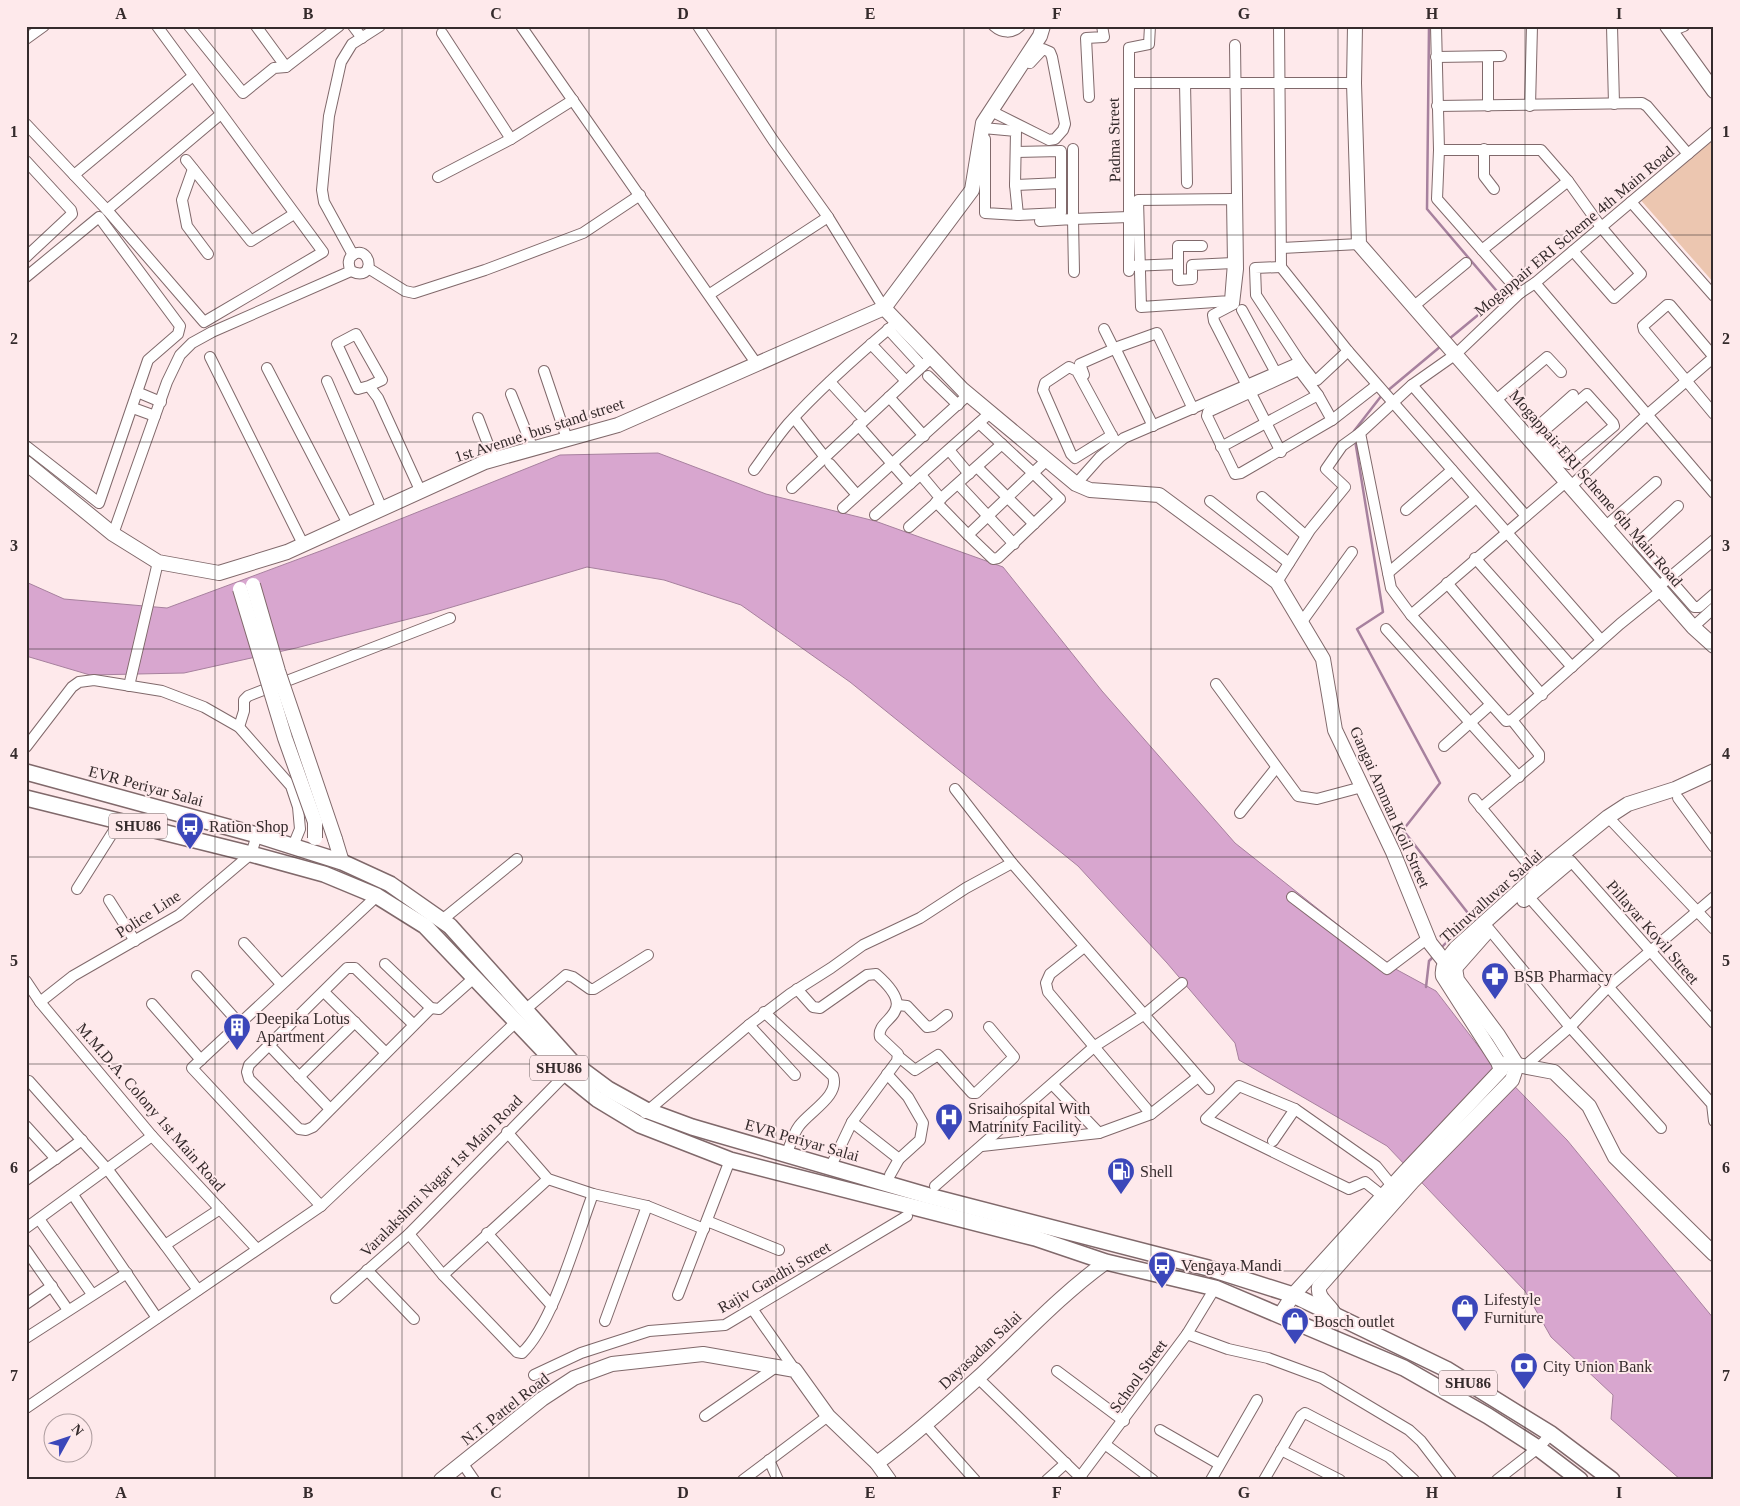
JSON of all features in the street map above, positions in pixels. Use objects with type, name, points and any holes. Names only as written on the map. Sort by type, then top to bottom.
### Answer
[{"type":"main road","name":"EVR Periyar Salai","points":[[26,772],[293,846],[312,845],[342,862],[390,884],[442,920],[573,1063],[608,1089],[646,1110],[786,1155],[830,1166],[928,1196],[1208,1268],[1294,1295],[1446,1369],[1551,1434],[1612,1480]]},
{"type":"main road","points":[[53,805],[57,780]]},
{"type":"main road","name":"SHU86","points":[[26,798],[324,874],[377,896],[425,926],[566,1074],[597,1100],[640,1125],[730,1160],[1035,1238],[1106,1262],[1214,1288],[1281,1314],[1303,1326],[1404,1368],[1450,1393],[1538,1448],[1580,1480]]},
{"type":"main road","points":[[1303,1326],[1313,1305]]},
{"type":"street","points":[[26,40],[44,26]]},
{"type":"street","points":[[26,124],[107,210],[204,322],[323,252],[157,26]]},
{"type":"street","points":[[189,26],[243,93],[274,68],[286,67],[339,26]]},
{"type":"street","points":[[256,26],[286,67]]},
{"type":"street","points":[[353,26],[362,38]]},
{"type":"street","points":[[352,255],[324,202],[322,190],[329,116],[341,62],[352,44],[380,26]]},
{"type":"street","points":[[522,26],[710,294],[756,363]]},
{"type":"street","points":[[698,26],[773,140],[828,217],[884,308],[972,190],[984,128],[1027,61],[1043,26]]},
{"type":"street","points":[[994,26],[1001,31],[1008,32],[1015,31],[1020,26]]},
{"type":"street","points":[[1089,97],[1086,38],[1104,37],[1102,26]]},
{"type":"street","name":"Padma Street","points":[[1132,267],[1129,217],[1129,48],[1149,44],[1150,26]]},
{"type":"street","points":[[1279,26],[1281,266],[1384,394],[1507,531],[1601,640]]},
{"type":"street","points":[[1282,248],[1359,244],[1354,83],[1355,26]]},
{"type":"street","points":[[1436,26],[1439,150],[1437,199],[1520,293]]},
{"type":"street","points":[[1530,106],[1532,26]]},
{"type":"street","points":[[1612,26],[1614,104]]},
{"type":"street","points":[[1674,28],[1714,91]]},
{"type":"street","points":[[442,33],[511,138]]},
{"type":"street","points":[[1235,45],[1236,266],[1233,306],[1216,312],[1213,315],[1214,321],[1281,452]]},
{"type":"street","points":[[995,113],[1049,140],[1055,139],[1063,130],[1065,124],[1050,52],[1043,49],[1027,61]]},
{"type":"street","points":[[1436,57],[1501,56]]},
{"type":"street","points":[[1488,57],[1488,106]]},
{"type":"street","points":[[74,175],[193,76]]},
{"type":"street","points":[[1129,83],[1354,83]]},
{"type":"street","points":[[1185,83],[1187,183]]},
{"type":"street","points":[[438,176],[511,138],[573,100]]},
{"type":"street","points":[[1437,106],[1642,104],[1647,106],[1688,154]]},
{"type":"street","points":[[107,210],[221,114]]},
{"type":"street","points":[[984,128],[1016,131],[1015,185],[1018,214]]},
{"type":"street","points":[[984,128],[985,213],[1061,213],[1061,151],[1016,152]]},
{"type":"street","name":"Mogappair ERI Scheme 4th Main Road","points":[[1384,394],[1412,385],[1455,352],[1520,293],[1535,283],[1714,132]]},
{"type":"street","points":[[1439,150],[1538,148],[1568,181],[1601,227],[1642,274],[1616,298],[1613,298],[1573,251]]},
{"type":"street","points":[[1073,149],[1074,272]]},
{"type":"street","points":[[1484,149],[1484,176],[1494,189]]},
{"type":"street","points":[[26,160],[71,210],[72,214],[27,257]]},
{"type":"street","points":[[186,160],[251,241],[294,214]]},
{"type":"street","points":[[193,169],[182,200],[188,226],[208,254]]},
{"type":"street","points":[[1482,250],[1568,181]]},
{"type":"street","points":[[1015,185],[1061,183]]},
{"type":"street","points":[[368,268],[405,291],[414,293],[485,270],[583,233],[640,195]]},
{"type":"street","points":[[1232,199],[1236,266],[1230,301],[1141,307],[1132,267],[1138,200],[1232,199]]},
{"type":"street","points":[[1631,202],[1714,296]]},
{"type":"street","points":[[26,277],[100,217],[180,326],[178,334],[148,360],[99,504],[26,446]]},
{"type":"street","points":[[710,294],[828,217]]},
{"type":"street","points":[[1040,221],[1129,217]]},
{"type":"street","name":"Mogappair ERI Scheme 6th Main Road","points":[[1359,244],[1496,400],[1533,437],[1569,484],[1606,526],[1663,585],[1693,627],[1714,646]]},
{"type":"street","points":[[1202,246],[1178,246],[1178,280],[1192,279],[1192,264],[1255,268],[1281,266]]},
{"type":"street","points":[[359,253],[366,255],[369,261],[368,268],[364,273],[358,274],[351,271],[348,266],[352,255],[359,253]]},
{"type":"street","points":[[1414,306],[1466,262]]},
{"type":"street","points":[[1132,267],[1178,264]]},
{"type":"street","points":[[1255,268],[1256,295],[1313,379],[1317,380],[1348,351]]},
{"type":"street","points":[[113,534],[167,382],[180,355],[192,344],[266,307],[351,271]]},
{"type":"street","points":[[1535,283],[1714,493]]},
{"type":"street","points":[[257,291],[266,307]]},
{"type":"street","points":[[1411,615],[1507,531],[1569,484],[1647,415],[1686,381],[1714,357],[1670,305],[1667,305],[1643,326],[1644,330],[1686,381],[1714,414]]},
{"type":"street","name":"Gangai Amman Koil Street","points":[[884,308],[892,326],[963,400],[990,413],[1076,484],[1090,490],[1160,495],[1277,582],[1323,659],[1335,730],[1393,852],[1429,940],[1447,962],[1457,980],[1520,1066]]},
{"type":"street","name":"1st Avenue, bus stand street","points":[[26,462],[113,534],[158,562],[219,573],[241,567],[303,544],[420,490],[494,460],[618,425],[884,308]]},
{"type":"street","points":[[1242,310],[1276,373]]},
{"type":"street","points":[[754,470],[794,418],[830,382],[892,326]]},
{"type":"street","points":[[1104,330],[1153,426]]},
{"type":"street","points":[[1116,439],[1080,367],[1080,364],[1114,348],[1157,333],[1193,408]]},
{"type":"street","points":[[356,334],[382,380],[369,386],[358,389],[337,344],[356,334]]},
{"type":"street","points":[[871,344],[906,381]]},
{"type":"street","points":[[210,357],[303,544]]},
{"type":"street","points":[[1496,400],[1547,357],[1561,372]]},
{"type":"street","points":[[792,488],[827,460],[861,422],[927,362]]},
{"type":"street","points":[[1300,362],[1276,373],[1208,412],[1207,416],[1232,471],[1238,474],[1281,452],[1332,420],[1384,394]]},
{"type":"street","points":[[1116,439],[1073,368],[1069,367],[1045,383],[1043,390],[1071,454],[1075,458],[1193,408],[1249,390],[1299,370],[1318,396],[1332,420]]},
{"type":"street","points":[[267,368],[348,524]]},
{"type":"street","points":[[544,372],[567,439]]},
{"type":"street","points":[[843,508],[963,400],[928,376]]},
{"type":"street","points":[[327,381],[382,509]]},
{"type":"street","points":[[830,382],[893,465],[910,484]]},
{"type":"street","points":[[1412,385],[1526,516]]},
{"type":"street","points":[[369,386],[378,398],[420,490]]},
{"type":"street","points":[[137,392],[161,402]]},
{"type":"street","points":[[510,394],[534,448]]},
{"type":"street","points":[[1277,582],[1306,536],[1345,488],[1326,469],[1342,446],[1356,436],[1384,394]]},
{"type":"street","points":[[1587,394],[1614,426],[1569,464],[1533,437],[1587,394]]},
{"type":"street","points":[[1533,437],[1573,395]]},
{"type":"street","points":[[1221,447],[1318,396]]},
{"type":"street","points":[[889,397],[924,436]]},
{"type":"street","points":[[133,408],[155,416]]},
{"type":"street","points":[[875,515],[990,413]]},
{"type":"street","points":[[478,418],[494,460]]},
{"type":"street","points":[[794,418],[857,495]]},
{"type":"street","points":[[921,475],[938,500],[968,535],[993,559],[1014,544],[1060,499],[979,423]]},
{"type":"street","points":[[1356,436],[1391,588],[1411,615],[1490,705],[1503,719],[1512,720],[1540,756],[1519,777],[1481,808]]},
{"type":"street","points":[[1076,484],[1116,439]]},
{"type":"street","points":[[909,527],[1002,444]]},
{"type":"street","points":[[949,450],[1007,498],[1034,524]]},
{"type":"street","points":[[968,535],[1047,460]]},
{"type":"street","points":[[1406,510],[1452,470]]},
{"type":"street","points":[[1606,526],[1656,482]]},
{"type":"street","points":[[958,484],[1014,544]]},
{"type":"street","points":[[1262,497],[1306,536]]},
{"type":"street","points":[[1388,573],[1476,498]]},
{"type":"street","points":[[1210,501],[1289,563]]},
{"type":"street","points":[[1678,506],[1638,541],[1640,546],[1663,585],[1696,608],[1714,594]]},
{"type":"street","points":[[1512,720],[1714,540]]},
{"type":"street","points":[[1301,623],[1352,552]]},
{"type":"street","points":[[1475,558],[1572,667]]},
{"type":"street","points":[[129,686],[158,562]]},
{"type":"street","points":[[241,567],[282,730],[315,822],[312,845]]},
{"type":"street","points":[[1448,583],[1542,695]]},
{"type":"street","points":[[247,587],[278,671],[342,862]]},
{"type":"street","points":[[1693,627],[1714,608]]},
{"type":"street","points":[[238,727],[244,711],[244,700],[248,696],[450,618]]},
{"type":"street","points":[[1386,629],[1519,777]]},
{"type":"street","points":[[26,746],[72,686],[78,682],[94,680],[162,691],[179,696],[204,707],[238,727],[291,786],[298,807],[300,829],[293,846]]},
{"type":"street","points":[[1216,684],[1298,796],[1317,799],[1362,787]]},
{"type":"street","points":[[1444,746],[1490,705]]},
{"type":"street","points":[[1240,813],[1276,768]]},
{"type":"street","name":"Thiruvalluvar Saalai","points":[[1447,962],[1570,861],[1628,804],[1675,789],[1714,772]]},
{"type":"street","name":"Thiruvalluvar Saalai","points":[[1500,1066],[1443,976],[1447,962],[1456,948],[1537,875],[1611,820],[1678,798],[1714,782]]},
{"type":"street","points":[[955,789],[1012,863],[1209,1090]]},
{"type":"street","points":[[1678,798],[1714,847]]},
{"type":"street","points":[[1474,799],[1537,875]]},
{"type":"street","points":[[1611,820],[1714,929]]},
{"type":"street","points":[[77,889],[120,821]]},
{"type":"street","points":[[251,854],[257,835]]},
{"type":"street","name":"Police Line","points":[[40,1002],[73,976],[179,915],[251,854]]},
{"type":"street","points":[[442,920],[517,859]]},
{"type":"street","name":"Pillayar Kovil Street","points":[[1570,861],[1714,1023]]},
{"type":"street","points":[[640,1125],[646,1110],[764,1012],[863,944],[920,918],[966,888],[1012,863]]},
{"type":"street","points":[[321,1206],[192,1068],[238,1023],[377,896]]},
{"type":"street","points":[[1528,896],[1607,988],[1712,1104],[1714,1121]]},
{"type":"street","points":[[1292,897],[1387,969],[1429,940]]},
{"type":"street","points":[[1281,1314],[1294,1295],[1393,1187],[1408,1178],[1512,1080],[1520,1066],[1570,1027],[1607,988],[1714,897]]},
{"type":"street","points":[[109,900],[135,941]]},
{"type":"street","points":[[1489,929],[1570,1027],[1661,1128]]},
{"type":"street","points":[[244,943],[281,984]]},
{"type":"street","points":[[1084,947],[1050,974],[1046,983],[1048,992],[1151,1114]]},
{"type":"street","points":[[526,1010],[566,975],[574,977],[590,989],[594,989],[648,955]]},
{"type":"street","points":[[385,964],[430,1008],[439,1009],[475,977]]},
{"type":"street","points":[[412,1024],[355,968],[348,968],[249,1065],[247,1072],[249,1079],[299,1128],[306,1130],[313,1127],[412,1024],[430,1008]]},
{"type":"street","points":[[797,990],[814,1007],[820,1008],[867,975],[876,974],[897,999],[898,1005],[892,1018],[880,1029],[879,1033],[899,1057],[915,1070],[938,1055],[972,1093],[976,1093],[1014,1059],[1013,1055],[990,1027]]},
{"type":"street","points":[[197,976],[238,1023]]},
{"type":"street","name":"M.M.D.A. Colony 1st Main Road","points":[[26,981],[40,1002],[152,1136],[257,1249]]},
{"type":"street","points":[[935,1186],[1053,1085],[1095,1046],[1145,1014],[1182,983]]},
{"type":"street","points":[[324,992],[385,1052]]},
{"type":"street","points":[[152,1004],[201,1060]]},
{"type":"street","points":[[898,1005],[907,1006],[927,1027],[933,1026],[947,1015]]},
{"type":"street","points":[[764,1012],[833,1076],[834,1081],[833,1090],[798,1126],[786,1155]]},
{"type":"street","points":[[299,1076],[355,1022]]},
{"type":"street","points":[[26,1408],[321,1206],[516,1022]]},
{"type":"street","points":[[749,1025],[794,1075]]},
{"type":"street","points":[[269,1045],[330,1109]]},
{"type":"street","points":[[830,1166],[852,1122],[899,1057]]},
{"type":"street","points":[[1335,1315],[1330,1306],[1318,1293],[1319,1287],[1500,1066],[1520,1066],[1554,1072],[1589,1106],[1615,1157],[1714,1254]]},
{"type":"street","name":"Varalakshmi Nagar 1st Main Road","points":[[336,1298],[409,1234],[566,1074]]},
{"type":"street","points":[[887,1074],[908,1097],[923,1123],[920,1140],[900,1159],[890,1175]]},
{"type":"street","points":[[982,1146],[1099,1133],[1151,1114],[1198,1077]]},
{"type":"street","points":[[28,1082],[108,1170],[198,1290]]},
{"type":"street","points":[[1053,1085],[1099,1133]]},
{"type":"street","points":[[1376,1166],[1365,1182],[1349,1189],[1206,1119],[1239,1086],[1295,1109],[1376,1166],[1393,1187]]},
{"type":"street","points":[[1273,1142],[1295,1109]]},
{"type":"street","points":[[852,1122],[900,1159]]},
{"type":"street","points":[[26,1126],[56,1159]]},
{"type":"street","points":[[507,1132],[548,1178],[593,1194],[647,1206],[779,1250]]},
{"type":"street","points":[[26,1228],[108,1170],[152,1136]]},
{"type":"street","points":[[27,1178],[82,1140]]},
{"type":"street","points":[[678,1295],[730,1160]]},
{"type":"street","points":[[443,1274],[548,1178]]},
{"type":"street","points":[[1365,1182],[1384,1198]]},
{"type":"street","points":[[409,1234],[443,1274],[517,1352],[522,1353],[532,1344],[552,1306],[593,1194]]},
{"type":"street","points":[[73,1195],[157,1318]]},
{"type":"street","points":[[605,1321],[647,1206]]},
{"type":"street","points":[[165,1245],[220,1209]]},
{"type":"street","name":"Rajiv Gandhi Street","points":[[534,1375],[581,1353],[649,1331],[725,1325],[753,1310],[907,1216]]},
{"type":"street","points":[[39,1219],[92,1294]]},
{"type":"street","points":[[487,1233],[552,1306]]},
{"type":"street","points":[[26,1250],[68,1310]]},
{"type":"street","name":"Dayasadan Salai","points":[[877,1463],[978,1378],[1074,1285],[1106,1262]]},
{"type":"street","points":[[367,1270],[414,1320]]},
{"type":"street","points":[[26,1338],[126,1273]]},
{"type":"street","points":[[26,1304],[52,1286]]},
{"type":"street","name":"School Street","points":[[1082,1478],[1187,1334],[1214,1288]]},
{"type":"street","points":[[753,1310],[828,1416],[877,1463],[888,1480]]},
{"type":"street","points":[[1187,1334],[1228,1350],[1268,1358],[1322,1378],[1410,1430],[1421,1441],[1451,1480]]},
{"type":"street","name":"N.T. Pattel Road","points":[[442,1480],[542,1399],[574,1378],[612,1364],[703,1354],[795,1370]]},
{"type":"street","points":[[705,1416],[776,1366]]},
{"type":"street","points":[[1057,1371],[1124,1421]]},
{"type":"street","points":[[978,1378],[1082,1478]]},
{"type":"street","points":[[1211,1480],[1257,1400]]},
{"type":"street","points":[[1264,1480],[1301,1416],[1309,1413],[1389,1457],[1414,1480]]},
{"type":"street","points":[[742,1480],[828,1416]]},
{"type":"street","points":[[925,1424],[975,1480]]},
{"type":"street","points":[[1160,1430],[1219,1464]]},
{"type":"street","points":[[1497,1480],[1538,1448],[1551,1434]]},
{"type":"street","points":[[1106,1445],[1153,1480]]},
{"type":"street","points":[[1281,1450],[1340,1480]]},
{"type":"street","points":[[769,1460],[778,1480]]},
{"type":"street","points":[[1047,1480],[1066,1462]]},
{"type":"street","points":[[463,1464],[474,1480]]},
{"type":"shaded area","points":[[1714,132],[1714,283],[1638,197]]},
{"type":"shaded area","points":[[658,453],[766,494],[875,521],[1003,567],[1102,691],[1235,843],[1390,966],[1436,991],[1489,1060],[1567,1140],[1714,1319],[1714,1480],[1681,1480],[1611,1419],[1613,1395],[1551,1337],[1525,1291],[1387,1146],[1239,1060],[1235,1043],[1167,963],[1078,866],[850,682],[741,605],[664,580],[587,567],[432,613],[296,648],[184,673],[90,675],[26,656],[26,582],[64,599],[167,608],[323,550],[560,455]]},
{"type":"waterway","points":[[1429,26],[1427,209],[1501,296],[1449,339]]},
{"type":"waterway","points":[[1386,392],[1441,346]]},
{"type":"waterway","points":[[1354,435],[1354,431],[1382,395]]},
{"type":"waterway","points":[[1355,440],[1383,612],[1357,629],[1440,783],[1403,830],[1471,917],[1440,949]]},
{"type":"waterway","points":[[1426,987],[1429,961],[1435,955]]},
{"type":"place","name":"Ration Shop","points":[[190,850]]},
{"type":"place","name":"BSB Pharmacy","points":[[1495,1000]]},
{"type":"place","name":"Deepika Lotus Apartment","points":[[237,1051]]},
{"type":"place","name":"Srisaihospital With Matrinity Facility","points":[[949,1141]]},
{"type":"place","name":"Shell","points":[[1121,1195]]},
{"type":"place","name":"Vengaya Mandi","points":[[1162,1289]]},
{"type":"place","name":"Lifestyle Furniture","points":[[1465,1332]]},
{"type":"place","name":"Bosch outlet","points":[[1295,1345]]},
{"type":"place","name":"City Union Bank","points":[[1524,1390]]}]
